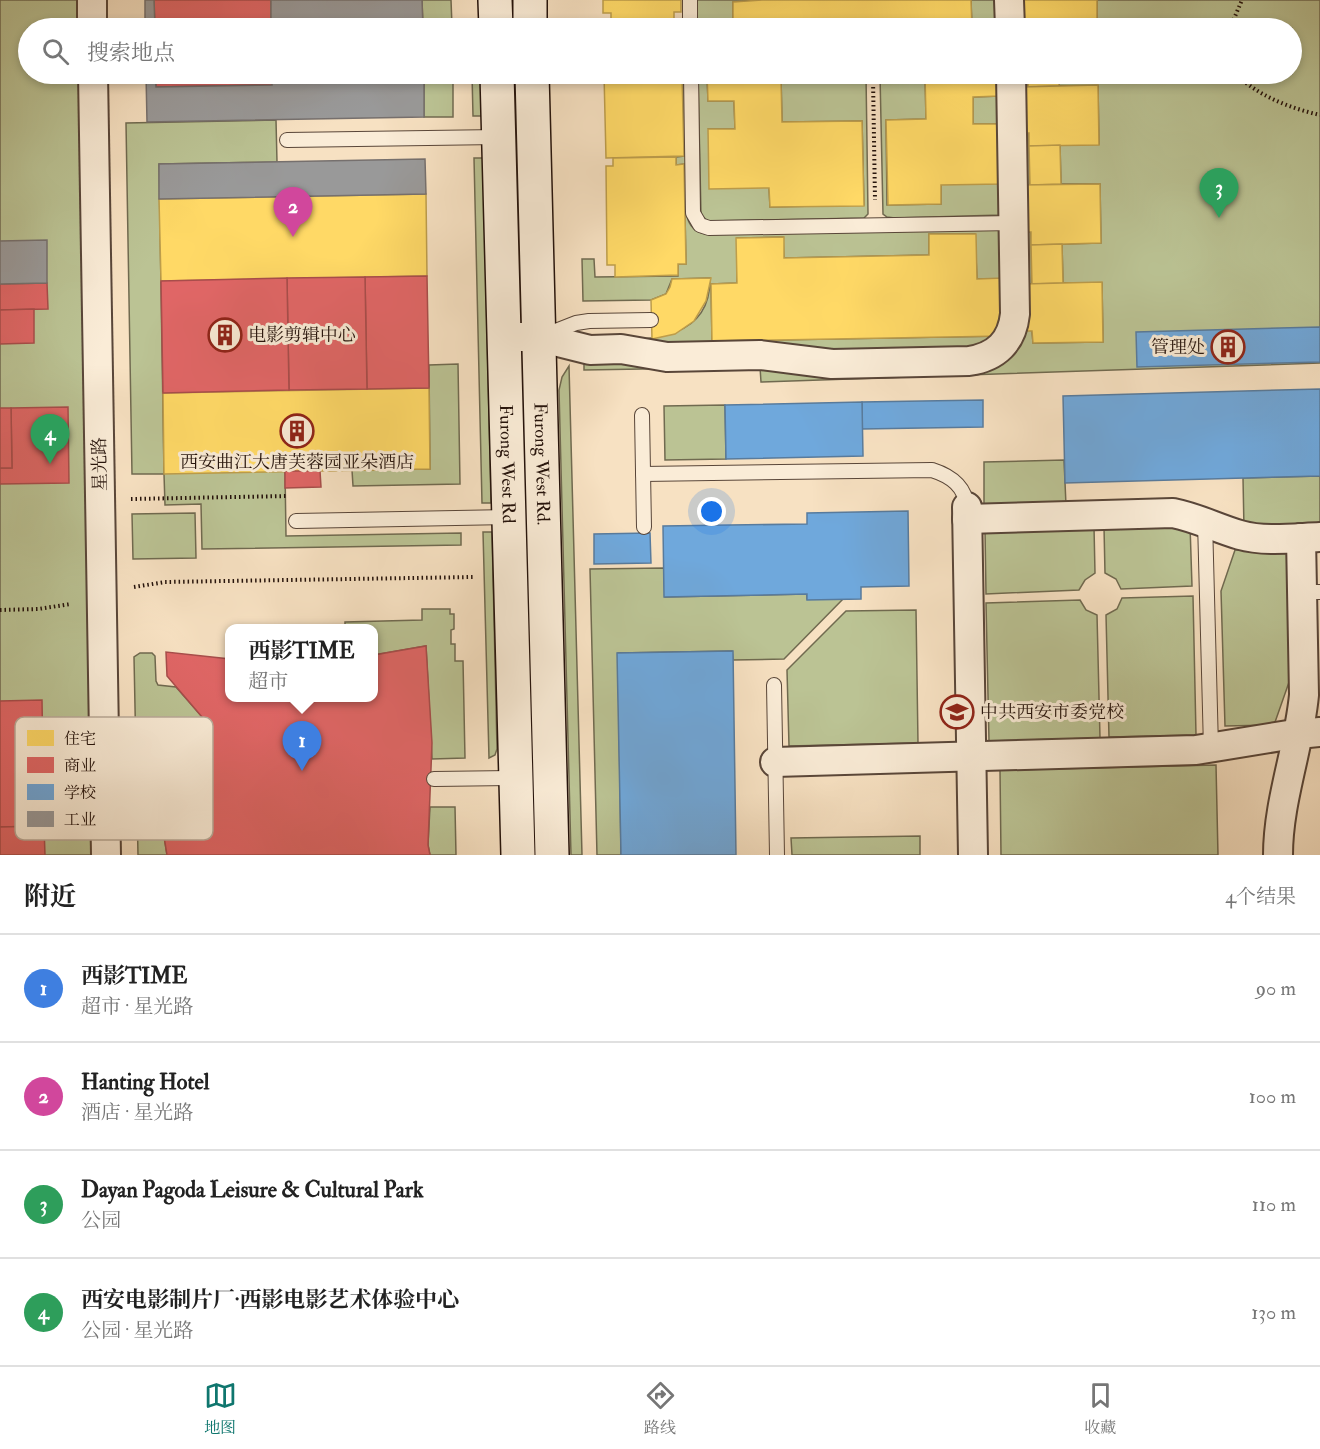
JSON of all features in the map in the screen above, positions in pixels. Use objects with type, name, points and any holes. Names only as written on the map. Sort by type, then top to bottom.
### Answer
[{"type":"main road","points":[[495,0],[496,18]]},
{"type":"main road","points":[[530,0],[530,18]]},
{"type":"main road","name":"Furong West Rd","points":[[497,84],[518,855]]},
{"type":"main road","name":"Furong West Rd.","points":[[532,84],[552,855]]},
{"type":"street","points":[[92,0],[92,18]]},
{"type":"street","points":[[1010,0],[1010,18]]},
{"type":"street","name":"星光路","points":[[93,84],[104,717]]},
{"type":"street","points":[[504,337],[538,336],[590,350],[621,350],[667,357],[760,355],[832,364],[978,360],[995,353],[1012,332],[1015,314],[1011,84]]},
{"type":"street","points":[[973,855],[967,513],[1173,513],[1205,521],[1241,535],[1263,539],[1310,537],[1312,675],[1302,717],[1309,733],[1282,807],[1278,855]]},
{"type":"street","points":[[776,762],[1211,748],[1309,733]]},
{"type":"street","name":"星光路","points":[[106,840],[106,855]]},
{"type":"lane","points":[[690,0],[690,18]]},
{"type":"lane","points":[[691,84],[693,213],[700,225],[709,228],[1013,223]]},
{"type":"lane","points":[[287,140],[499,137]]},
{"type":"lane","points":[[538,336],[589,321],[651,320]]},
{"type":"lane","points":[[642,415],[644,527]]},
{"type":"lane","points":[[643,474],[932,470],[954,479],[964,492],[967,513]]},
{"type":"lane","points":[[296,521],[509,517]]},
{"type":"lane","points":[[1205,521],[1211,748]]},
{"type":"lane","points":[[774,685],[777,855]]},
{"type":"lane","points":[[435,779],[516,778]]},
{"type":"path","points":[[1234,18],[1242,0]]},
{"type":"path","points":[[873,84],[875,225]]},
{"type":"path","points":[[1249,84],[1276,100],[1320,116]]},
{"type":"path","points":[[0,610],[38,609],[68,604],[165,582],[474,577]]},
{"type":"green space","points":[[0,0],[91,0],[92,18],[18,18],[18,84],[93,84],[104,717],[15,717],[15,840],[106,840],[106,855],[0,855]]},
{"type":"green space","points":[[422,0],[451,0],[452,18],[423,18]]},
{"type":"green space","points":[[697,0],[762,0],[733,2],[733,18],[697,18]]},
{"type":"green space","points":[[971,0],[1001,0],[1002,18],[972,18]]},
{"type":"green space","points":[[1097,0],[1320,0],[1320,363],[761,382],[760,367],[584,370],[584,358],[994,363],[1017,84],[1028,84],[1028,87],[1020,87],[1021,133],[1029,133],[1030,185],[1022,185],[1023,232],[1031,232],[1032,284],[1023,284],[1033,343],[1103,342],[1102,283],[1063,283],[1062,244],[1101,243],[1100,184],[1061,184],[1060,145],[1099,144],[1098,86],[1059,86],[1059,84],[1302,84],[1302,18],[1097,18]]},
{"type":"green space","points":[[424,84],[453,84],[453,117],[424,117]]},
{"type":"green space","points":[[472,84],[481,84],[482,116],[473,116]]},
{"type":"green space","points":[[682,84],[684,84],[687,216],[689,223],[696,231],[707,234],[1002,230],[1003,279],[977,279],[975,234],[929,234],[929,255],[784,258],[783,237],[737,238],[737,283],[711,284],[712,341],[1001,336],[991,346],[828,356],[590,340],[629,340],[668,334],[685,328],[698,317],[707,300],[710,278],[672,279],[666,294],[651,300],[583,301],[582,259],[594,259],[595,277],[678,276],[678,264],[686,264],[684,164],[676,165],[676,157],[684,156]]},
{"type":"green space","points":[[698,84],[707,84],[708,101],[734,101],[735,129],[709,129],[769,188],[770,207],[864,205],[862,121],[782,122],[781,84],[866,84],[868,214],[864,218],[708,221],[701,215]]},
{"type":"green space","points":[[880,84],[925,84],[926,119],[886,120],[887,205],[941,204],[941,185],[1000,124],[973,124],[973,97],[1000,96],[1001,215],[895,218],[883,214]]},
{"type":"green space","points":[[276,120],[277,162],[159,164],[164,473],[285,471],[286,536],[461,533],[461,545],[202,549],[201,504],[165,505],[164,474],[132,474],[126,123]]},
{"type":"green space","points":[[474,158],[483,158],[491,503],[482,503]]},
{"type":"green space","points":[[458,364],[460,484],[353,486],[352,470],[430,469],[429,365]]},
{"type":"green space","points":[[569,366],[582,855],[571,855],[559,390],[562,377]]},
{"type":"green space","points":[[725,405],[726,459],[665,460],[664,406]]},
{"type":"green space","points":[[1064,460],[1066,505],[984,507],[984,462]]},
{"type":"green space","points":[[1320,476],[1320,527],[1244,529],[1243,478]]},
{"type":"green space","points":[[195,513],[196,558],[133,559],[132,514]]},
{"type":"green space","points":[[1190,525],[1192,586],[1121,589],[1116,579],[1105,573],[1104,527]]},
{"type":"green space","points":[[1094,527],[1095,573],[1085,580],[1079,590],[986,594],[985,530]]},
{"type":"green space","points":[[483,532],[492,532],[497,749],[495,755],[489,758]]},
{"type":"green space","points":[[1291,549],[1294,668],[1274,725],[1225,726],[1221,591],[1235,550]]},
{"type":"green space","points":[[664,568],[665,597],[807,594],[807,599],[843,599],[784,659],[733,660],[732,651],[618,653],[621,855],[597,855],[590,569]]},
{"type":"green space","points":[[1193,596],[1196,735],[1109,737],[1106,615],[1117,609],[1122,598]]},
{"type":"green space","points":[[1080,600],[1086,610],[1097,615],[1100,738],[989,741],[986,603]]},
{"type":"green space","points":[[422,609],[450,609],[450,614],[454,614],[451,644],[455,644],[455,661],[463,661],[465,758],[432,759],[426,646],[378,654],[378,624],[345,624],[345,622],[422,620]]},
{"type":"green space","points":[[916,610],[918,743],[789,746],[787,670],[846,611]]},
{"type":"green space","points":[[140,653],[152,653],[155,656],[158,685],[176,687],[202,717],[135,717],[134,657]]},
{"type":"green space","points":[[1216,765],[1218,855],[1001,855],[1000,770]]},
{"type":"green space","points":[[430,807],[455,807],[456,855],[430,855],[428,845]]},
{"type":"green space","points":[[920,836],[920,855],[792,855],[791,838]]},
{"type":"green space","points":[[138,840],[165,840],[167,855],[138,855]]},
{"type":"building: 住宅","points":[[603,0],[681,0],[681,12],[674,12],[674,18],[611,18],[611,13],[603,13]]},
{"type":"building: 住宅","points":[[971,0],[972,18],[733,18],[733,2]]},
{"type":"building: 住宅","points":[[1018,0],[1097,0],[1097,18],[1019,18]]},
{"type":"building: 住宅","points":[[604,84],[682,84],[684,156],[606,158]]},
{"type":"building: 住宅","points":[[707,84],[781,84],[782,122],[862,121],[864,206],[770,207],[769,188],[709,189],[708,129],[735,129],[734,101],[708,101]]},
{"type":"building: 住宅","points":[[925,84],[999,84],[1000,96],[973,97],[973,124],[1000,124],[1001,184],[941,185],[941,204],[888,205],[886,120],[926,119]]},
{"type":"building: 住宅","points":[[1028,84],[1059,84],[1059,86],[1028,87]]},
{"type":"building: 住宅","points":[[1098,85],[1099,145],[1029,146],[1029,133],[1020,133],[1020,87]]},
{"type":"building: 住宅","points":[[1060,145],[1061,184],[1030,185],[1029,146]]},
{"type":"building: 住宅","points":[[676,157],[676,165],[684,164],[686,264],[678,264],[678,275],[615,277],[615,265],[607,265],[606,166],[613,166],[613,158]]},
{"type":"building: 住宅","points":[[1100,184],[1101,243],[1031,245],[1031,232],[1022,232],[1021,185]]},
{"type":"building: 住宅","points":[[426,194],[427,276],[161,281],[159,199]]},
{"type":"building: 住宅","points":[[929,234],[976,234],[977,279],[1003,278],[1004,336],[712,341],[711,284],[737,283],[736,238],[784,237],[784,258],[929,255]]},
{"type":"building: 住宅","points":[[1062,244],[1063,283],[1032,284],[1031,245]]},
{"type":"building: 住宅","points":[[711,278],[706,301],[694,321],[675,334],[652,339],[651,300],[666,294],[672,279]]},
{"type":"building: 住宅","points":[[1102,282],[1103,342],[1033,343],[1032,331],[1024,331],[1023,284]]},
{"type":"building: 住宅","name":"西安曲江大唐芙蓉园亚朵酒店","points":[[429,388],[430,469],[164,474],[163,393]]},
{"type":"building: 商业","points":[[154,0],[271,0],[271,18],[155,18]]},
{"type":"building: 商业","points":[[156,84],[272,84],[272,85],[156,87]]},
{"type":"building: 商业","points":[[427,276],[429,388],[367,389],[365,277]]},
{"type":"building: 商业","points":[[365,277],[367,389],[289,390],[287,278]]},
{"type":"building: 商业","name":"电影剪辑中心","points":[[287,278],[289,390],[163,393],[161,281]]},
{"type":"building: 商业","points":[[47,283],[48,309],[0,310],[0,284]]},
{"type":"building: 商业","points":[[34,309],[34,343],[0,344],[0,310]]},
{"type":"building: 商业","points":[[68,407],[69,483],[0,484],[0,468],[12,468],[11,408]]},
{"type":"building: 商业","points":[[0,408],[11,408],[12,468],[0,468]]},
{"type":"building: 商业","points":[[285,471],[320,471],[321,487],[285,488]]},
{"type":"building: 商业","points":[[426,646],[432,743],[428,845],[430,855],[167,855],[165,840],[213,840],[213,717],[202,717],[167,676],[166,652],[225,658],[225,702],[378,702],[378,654]]},
{"type":"building: 商业","points":[[42,700],[42,717],[15,717],[15,827],[0,827],[0,701]]},
{"type":"building: 商业","points":[[0,827],[15,827],[15,840],[44,840],[45,855],[0,855]]},
{"type":"building: 学校","name":"管理处","points":[[1320,327],[1320,362],[1137,367],[1136,332]]},
{"type":"building: 学校","points":[[1320,389],[1320,476],[1065,483],[1063,396]]},
{"type":"building: 学校","points":[[983,400],[983,427],[862,429],[862,402]]},
{"type":"building: 学校","points":[[862,402],[863,456],[726,459],[725,405]]},
{"type":"building: 学校","points":[[908,511],[909,586],[861,587],[861,599],[807,600],[807,594],[664,597],[663,526],[807,524],[807,513]]},
{"type":"building: 学校","points":[[650,533],[651,563],[594,564],[594,534]]},
{"type":"building: 学校","points":[[733,651],[736,855],[621,855],[617,653]]},
{"type":"building: 工业","points":[[145,0],[154,0],[155,18],[145,18]]},
{"type":"building: 工业","points":[[271,0],[422,0],[423,18],[271,18]]},
{"type":"building: 工业","points":[[146,84],[156,84],[156,87],[424,84],[424,117],[147,122]]},
{"type":"building: 工业","points":[[425,159],[426,194],[159,199],[159,164]]},
{"type":"building: 工业","points":[[47,240],[47,283],[0,284],[0,241]]},
{"type":"place","name":"Dayan Pagoda Leisure & Cultural Park","points":[[1219,218]]},
{"type":"place","name":"Hanting Hotel","points":[[293,237]]},
{"type":"place","name":"电影剪辑中心","points":[[225,335]]},
{"type":"place","name":"管理处","points":[[1228,347]]},
{"type":"place","name":"西安曲江大唐芙蓉园亚朵酒店","points":[[297,431]]},
{"type":"place","name":"西安电影制片厂·西影电影艺术体验中心","points":[[50,464]]},
{"type":"place","name":"中共西安市委党校","points":[[957,712]]},
{"type":"place","name":"西影TIME","points":[[302,771]]}]
